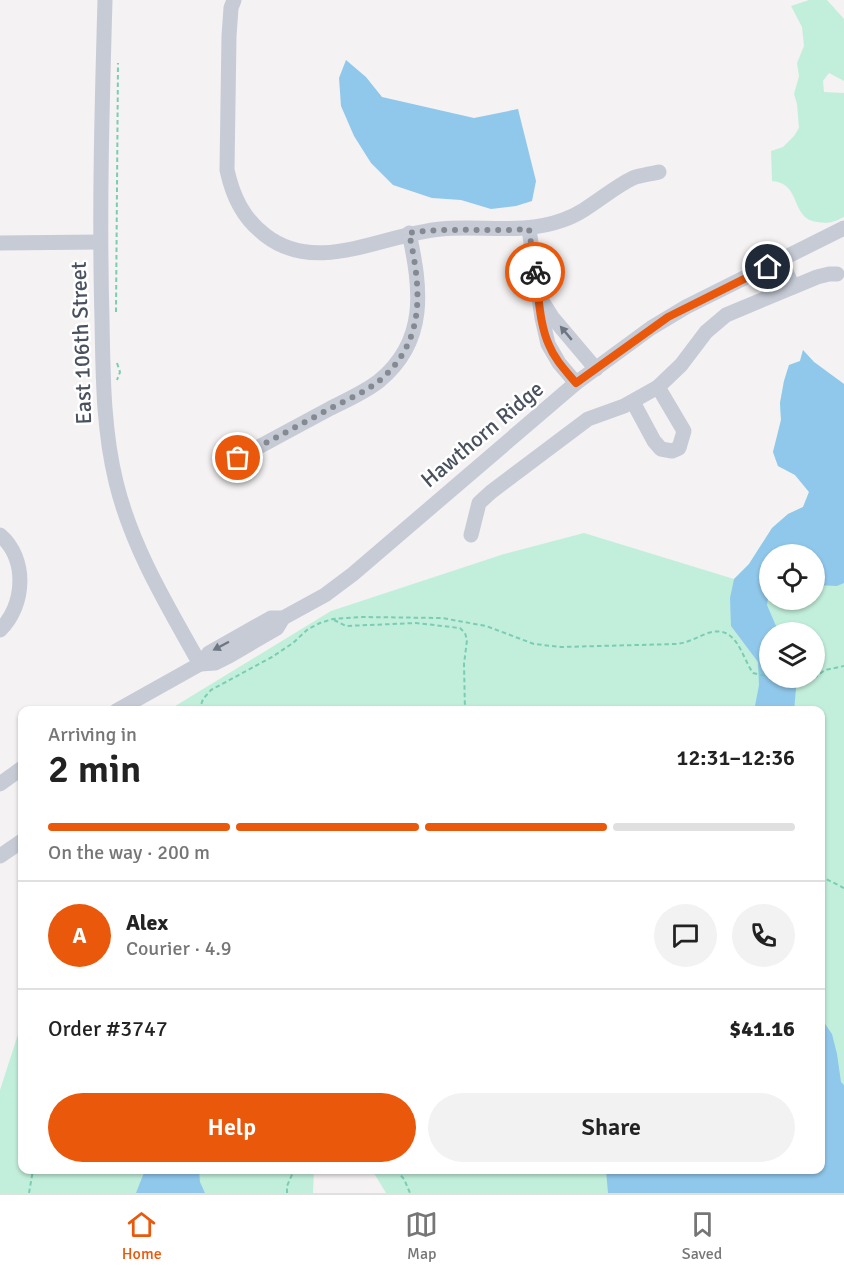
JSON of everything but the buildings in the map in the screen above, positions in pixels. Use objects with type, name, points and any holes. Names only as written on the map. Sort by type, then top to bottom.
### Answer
[{"type":"street","name":"East 106th Street","points":[[105,0],[99,242],[108,444],[116,482],[131,532],[200,664]]},
{"type":"street","points":[[234,0],[231,8],[229,36],[227,170],[241,211],[253,226],[275,243],[301,252],[327,253],[409,233],[444,228],[510,230],[541,227],[577,215],[636,177],[659,172]]},
{"type":"street","name":"Hawthorn Ridge","points":[[126,706],[200,664],[209,653],[271,618],[283,618],[325,595],[353,574],[576,383],[651,328],[677,312],[844,228]]},
{"type":"street","points":[[529,229],[548,344],[559,363],[576,383]]},
{"type":"street","points":[[238,458],[370,387],[396,365],[408,346],[418,306],[418,283],[409,233]]},
{"type":"street","points":[[0,243],[99,242]]},
{"type":"street","points":[[781,260],[793,287]]},
{"type":"street","points":[[471,535],[479,503],[588,419],[604,415],[633,402],[658,387],[681,365],[716,322],[726,315],[793,287],[842,270]]},
{"type":"street","points":[[754,273],[766,299]]},
{"type":"street","points":[[539,296],[552,317],[596,369]]},
{"type":"street","points":[[633,402],[654,441],[662,449],[672,451],[679,448],[684,431],[658,387]]},
{"type":"street","points":[[0,535],[16,559],[20,582],[17,605],[0,630]]},
{"type":"street","points":[[1,780],[18,770]]},
{"type":"street","points":[[0,856],[18,844]]},
{"type":"path","points":[[116,311],[118,60]]},
{"type":"path","points":[[116,359],[120,372],[116,384]]},
{"type":"path","points":[[200,706],[202,699],[211,690],[272,657],[320,622],[361,617],[442,618],[486,626],[534,644],[561,647],[676,644],[688,642],[709,633],[722,632],[734,639],[751,672],[759,675]]},
{"type":"path","points":[[333,619],[346,626],[416,623],[460,628],[467,640],[464,664],[465,706]]},
{"type":"path","points":[[825,670],[844,666]]},
{"type":"path","points":[[825,878],[844,888]]},
{"type":"path","points":[[29,1193],[32,1174]]},
{"type":"path","points":[[287,1193],[287,1186],[292,1174]]},
{"type":"path","points":[[400,1174],[405,1179],[410,1193]]},
{"type":"green space","points":[[809,0],[827,0],[844,19],[844,81],[829,73],[823,81],[824,92],[844,93],[844,217],[828,223],[817,222],[803,215],[788,188],[772,181],[771,151],[783,147],[799,128],[794,94],[799,76],[797,63],[804,46],[802,27],[791,6]]},
{"type":"green space","points":[[803,350],[814,362],[844,384],[844,1193],[386,1193],[374,1174],[825,1174],[825,706],[175,706],[331,611],[504,554],[584,533],[734,579],[749,564],[759,548],[759,610],[825,610],[825,544],[762,544],[772,528],[788,514],[803,507],[809,492],[795,475],[778,466],[773,452],[781,420],[780,403],[789,365],[800,361]]},
{"type":"green space","points":[[18,1034],[18,1174],[314,1174],[313,1193],[0,1193],[0,1090]]},
{"type":"water","points":[[346,60],[366,77],[382,97],[474,118],[518,109],[536,181],[532,201],[516,206],[491,209],[461,200],[432,198],[393,185],[371,163],[354,136],[341,106],[339,78]]},
{"type":"water","points":[[803,350],[814,362],[844,384],[844,583],[837,586],[825,585],[825,544],[762,544],[772,528],[788,514],[803,507],[809,492],[795,475],[778,466],[773,452],[781,420],[780,403],[789,365],[800,361]]},
{"type":"water","points":[[759,548],[759,610],[769,610],[774,622],[759,622],[759,685],[758,662],[731,626],[730,598],[734,579],[749,564]]},
{"type":"water","points":[[759,685],[759,688],[796,688],[794,706],[755,706]]},
{"type":"water","points":[[825,1024],[832,1034],[841,1082],[844,1085],[844,1193],[608,1193],[606,1174],[825,1174]]},
{"type":"water","points":[[143,1174],[199,1174],[205,1193],[136,1193]]},
{"type":"way so far","points":[[238,458],[370,387],[396,365],[408,346],[415,326],[418,306],[418,283],[409,233],[444,228],[529,229],[535,272]]},
{"type":"route","points":[[535,272],[548,344],[559,363],[576,383],[668,317],[768,267]]}]
